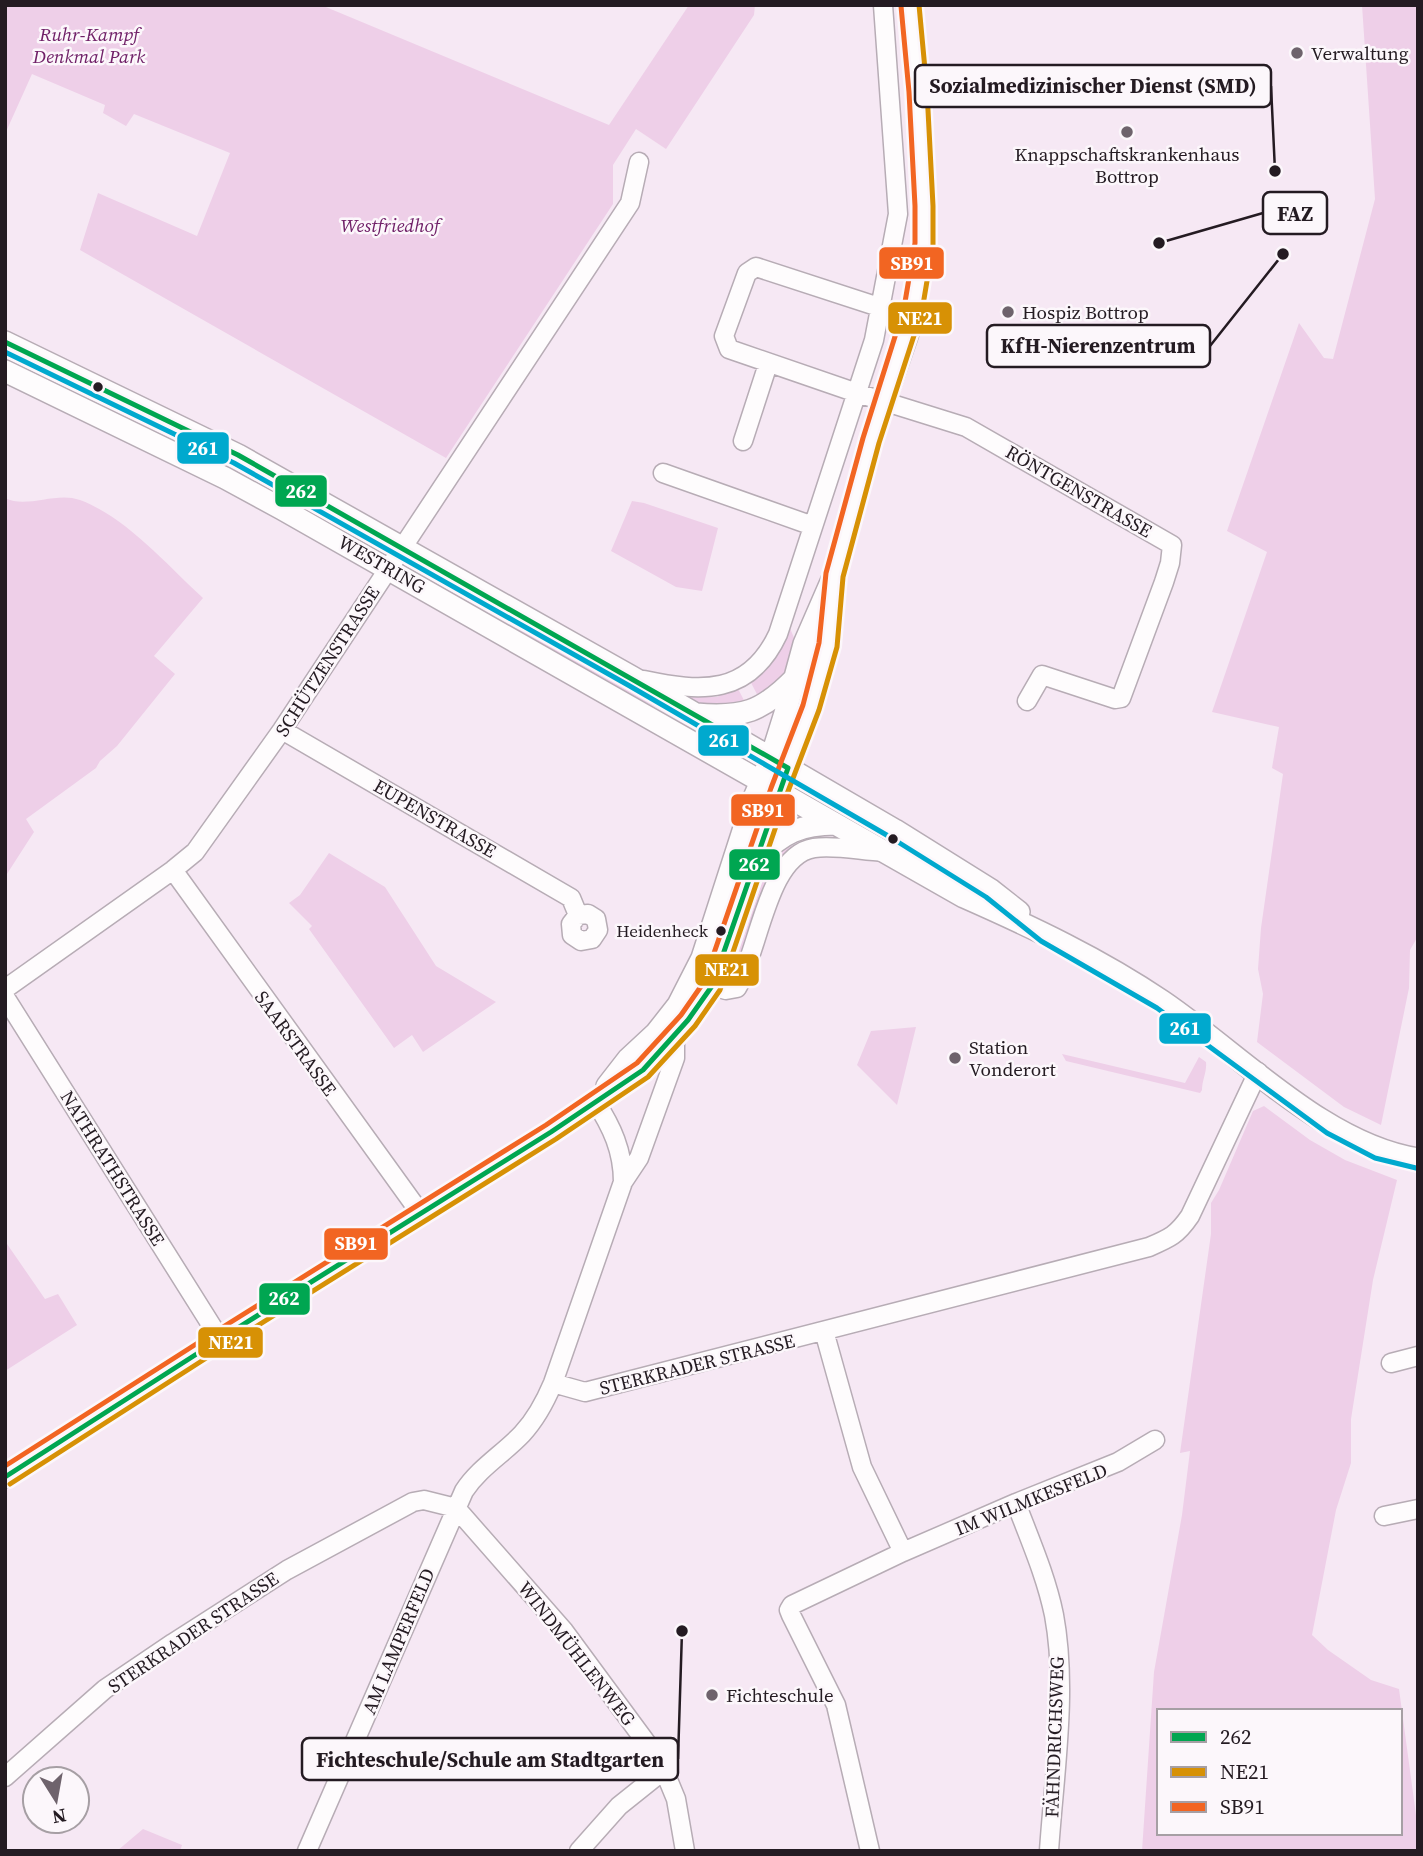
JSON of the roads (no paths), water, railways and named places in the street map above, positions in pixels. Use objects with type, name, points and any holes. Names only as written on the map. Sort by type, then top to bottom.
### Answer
[{"type":"main road","points":[[779,763],[804,644],[834,575],[871,440],[914,310],[924,244],[924,206],[911,9]]},
{"type":"main road","name":"WESTRING","points":[[10,351],[238,454],[403,550],[632,677],[895,830],[991,890],[1045,933]]},
{"type":"main road","name":"WESTRING","points":[[5,371],[225,478],[389,568],[964,897],[1045,933],[1162,1001],[1332,1126],[1378,1150],[1418,1159]]},
{"type":"main road","points":[[595,1101],[628,1059],[656,1033],[678,1005],[702,958],[779,763],[811,708],[825,656],[834,575]]},
{"type":"main road","points":[[691,713],[716,715],[750,711],[776,698],[797,677]]},
{"type":"main road","points":[[5,1477],[643,1070],[675,1035],[712,986],[755,860],[769,786]]},
{"type":"main road","points":[[755,860],[794,829],[813,824],[836,824]]},
{"type":"street","points":[[632,677],[687,688],[715,688],[729,684],[747,673],[772,646],[857,393],[882,308],[897,208],[883,10],[911,9]]},
{"type":"street","name":"SCHÜTZENSTRASSE","points":[[5,989],[195,852],[282,730],[403,550],[630,203],[639,162]]},
{"type":"street","points":[[897,208],[924,206]]},
{"type":"street","points":[[882,308],[757,267],[747,273],[724,336],[729,349],[885,401]]},
{"type":"street","points":[[743,441],[768,364]]},
{"type":"street","name":"RÖNTGENSTRASSE","points":[[885,401],[967,427],[1172,545],[1164,582],[1121,698],[1115,699],[1042,675],[1027,701]]},
{"type":"street","points":[[663,473],[813,526]]},
{"type":"street","points":[[785,612],[804,644]]},
{"type":"street","name":"EUPENSTRASSE","points":[[282,730],[571,898],[578,915]]},
{"type":"street","points":[[712,986],[726,990],[737,988],[755,947],[773,887],[781,869],[793,857],[811,848],[885,852]]},
{"type":"street","name":"SAARSTRASSE","points":[[173,870],[421,1214]]},
{"type":"street","name":"NATHRATHSTRASSE","points":[[5,997],[220,1339]]},
{"type":"street","points":[[456,1508],[472,1479],[528,1427],[540,1412],[553,1383],[623,1182],[639,1158],[676,1058],[675,1035]]},
{"type":"street","name":"STERKRADER STRASSE","points":[[553,1383],[585,1392],[1149,1247],[1168,1239],[1179,1232],[1190,1216],[1264,1077]]},
{"type":"street","points":[[595,1101],[620,1147],[623,1182]]},
{"type":"street","points":[[824,1331],[862,1467],[903,1552]]},
{"type":"street","points":[[1391,1363],[1418,1356]]},
{"type":"street","name":"IM WILMKESFELD","points":[[870,1851],[836,1705],[789,1610],[798,1601],[903,1552],[1118,1462],[1155,1440]]},
{"type":"street","name":"STERKRADER STRASSE","points":[[5,1777],[105,1689],[287,1570],[413,1502],[424,1500],[456,1508]]},
{"type":"street","name":"FÄHNDRICHSWEG","points":[[1016,1503],[1043,1575],[1054,1615],[1059,1657],[1058,1721],[1049,1851]]},
{"type":"street","name":"WINDMÜHLENWEG","points":[[456,1508],[564,1631],[651,1749],[664,1770],[676,1799],[685,1851]]},
{"type":"street","name":"AM LAMPERFELD","points":[[307,1851],[456,1508]]},
{"type":"street","points":[[1384,1516],[1418,1508]]},
{"type":"street","points":[[579,1851],[619,1805],[664,1770]]},
{"type":"place","name":"Verwaltung","points":[[1297,53]]},
{"type":"place","name":"Knappschaftskrankenhaus Bottrop","points":[[1127,132]]},
{"type":"place","name":"Sozialmedizinischer Dienst (SMD)","points":[[1275,171]]},
{"type":"place","name":"FAZ","points":[[1159,243]]},
{"type":"place","name":"KfH-Nierenzentrum","points":[[1283,254]]},
{"type":"place","name":"Hospiz Bottrop","points":[[1008,312]]},
{"type":"place","name":"Heidenheck","points":[[721,931]]},
{"type":"place","name":"Station Vonderort","points":[[955,1058]]},
{"type":"place","name":"Fichteschule/Schule am Stadtgarten","points":[[682,1631]]},
{"type":"place","name":"Fichteschule","points":[[712,1695]]},
{"type":"park label","name":"Ruhr-Kampf Denkmal Park","points":[[89,45]]},
{"type":"park label","name":"Westfriedhof","points":[[390,225]]}]
